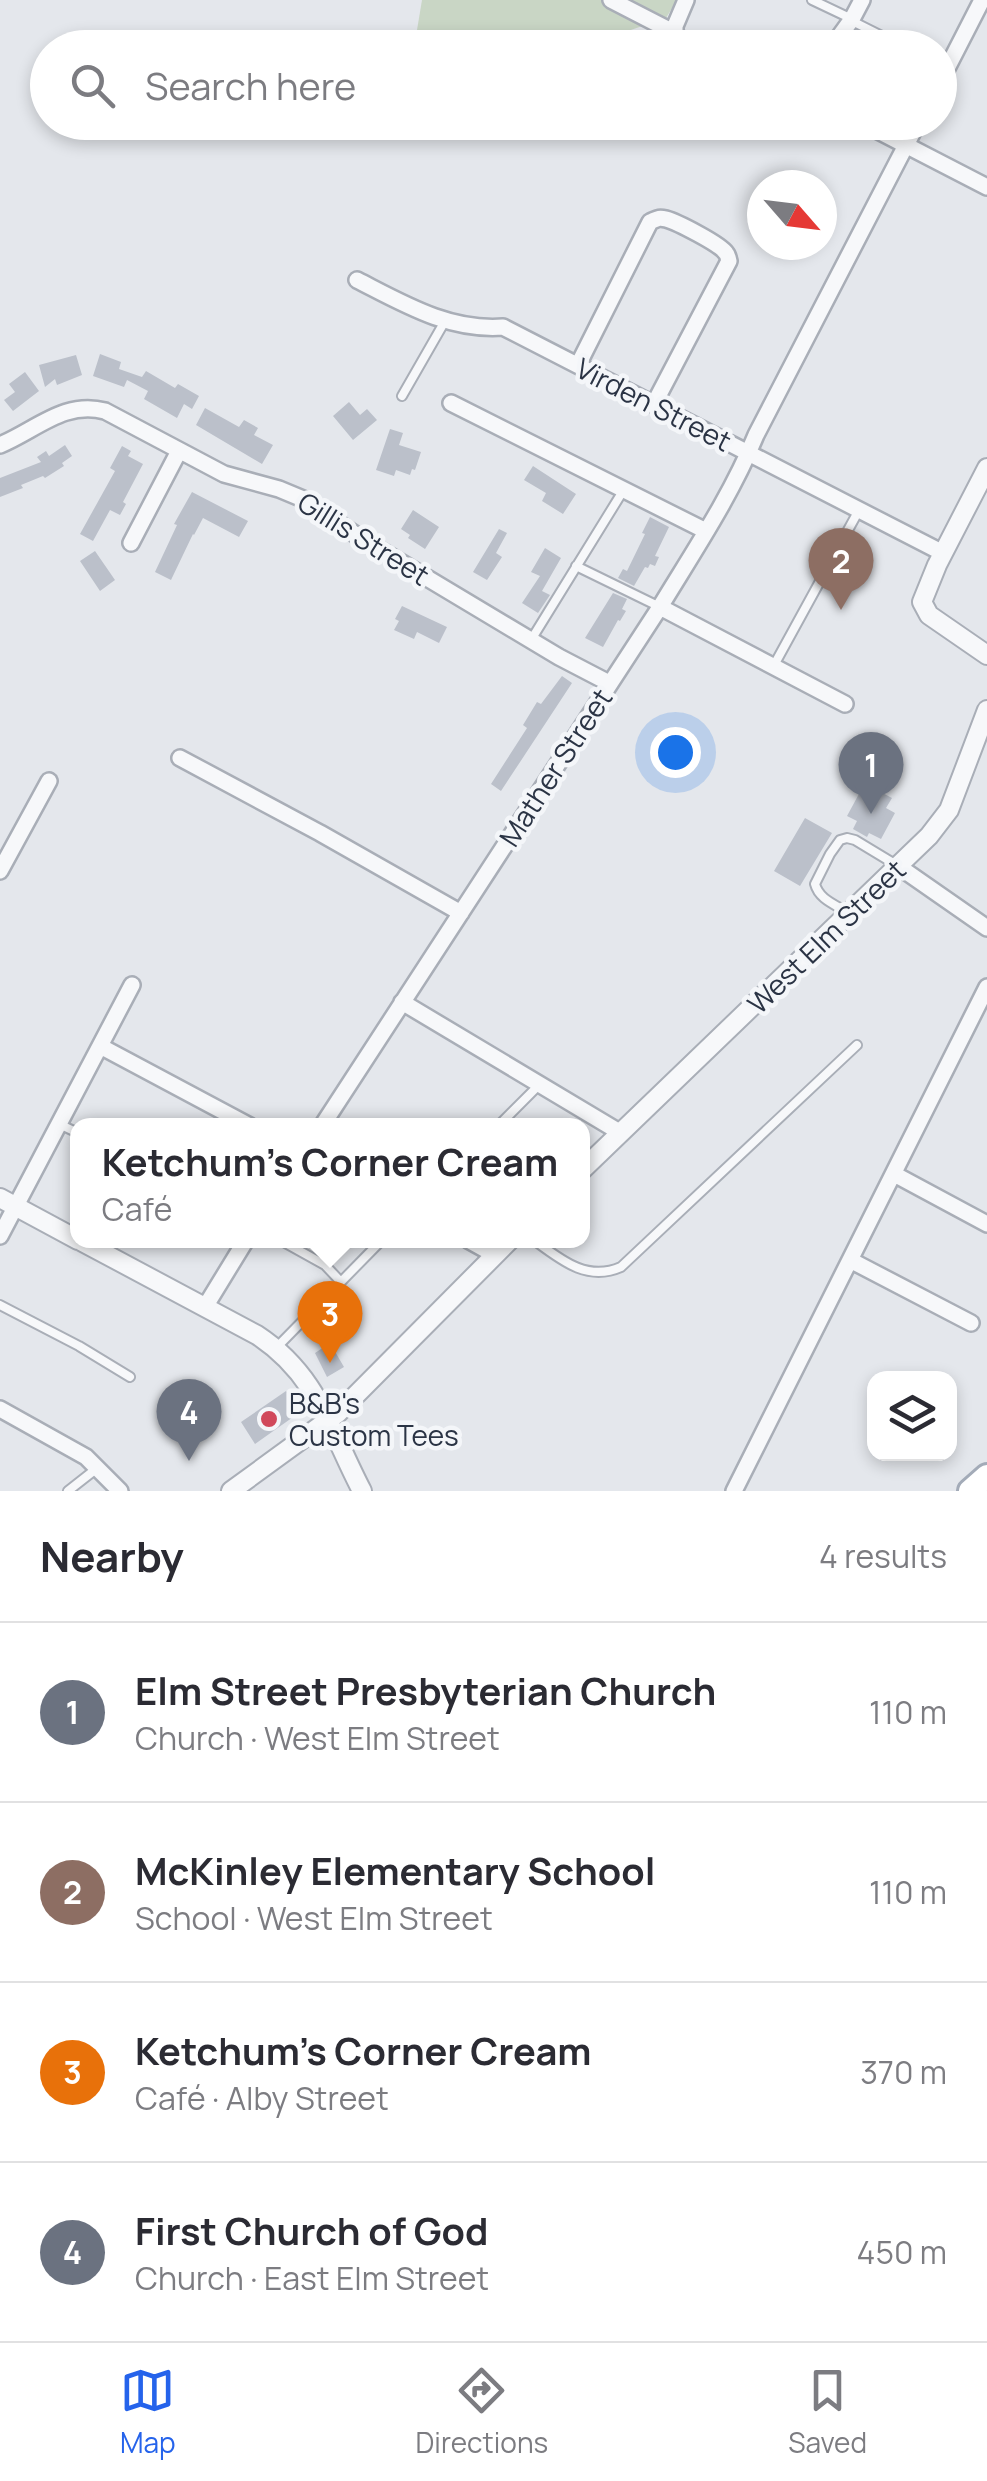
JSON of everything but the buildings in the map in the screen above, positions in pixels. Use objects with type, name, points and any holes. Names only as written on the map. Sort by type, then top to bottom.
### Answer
[{"type":"main road","points":[[970,1491],[987,1476]]},
{"type":"street","points":[[611,0],[667,30]]},
{"type":"street","points":[[675,30],[686,0]]},
{"type":"street","points":[[844,30],[862,0]]},
{"type":"street","points":[[957,44],[982,0]]},
{"type":"street","points":[[896,140],[987,187]]},
{"type":"street","name":"Mather Street","points":[[327,1118],[706,531],[909,140]]},
{"type":"street","points":[[578,365],[650,222],[667,220],[721,248],[729,261],[654,404]]},
{"type":"street","name":"Virden Street","points":[[357,280],[445,321],[486,328],[503,326],[943,553]]},
{"type":"street","points":[[451,403],[706,531]]},
{"type":"street","name":"Gillis Street","points":[[0,445],[68,410],[92,408],[122,419],[224,474],[303,499],[340,525],[608,683]]},
{"type":"street","points":[[131,544],[179,451]]},
{"type":"street","points":[[987,468],[943,553],[924,596],[923,608],[944,628],[987,655]]},
{"type":"street","points":[[660,607],[845,704]]},
{"type":"street","name":"West Elm Street","points":[[590,1162],[929,836],[948,810],[987,710]]},
{"type":"street","points":[[180,758],[461,913]]},
{"type":"street","points":[[0,871],[49,780]]},
{"type":"street","points":[[898,866],[987,928]]},
{"type":"street","points":[[0,1236],[8,1203],[59,1124],[132,985]]},
{"type":"street","points":[[734,1491],[987,987]]},
{"type":"street","points":[[402,1002],[621,1132]]},
{"type":"street","points":[[100,1046],[235,1118]]},
{"type":"street","points":[[894,1174],[987,1224]]},
{"type":"street","points":[[8,1203],[70,1236]]},
{"type":"street","points":[[93,1248],[276,1348],[301,1374],[329,1420],[362,1491]]},
{"type":"street","points":[[205,1307],[241,1248]]},
{"type":"street","points":[[482,1248],[495,1255]]},
{"type":"street","points":[[235,1490],[329,1420],[502,1248]]},
{"type":"street","points":[[850,1260],[971,1324]]},
{"type":"street","points":[[0,1408],[68,1445],[98,1467],[120,1491]]},
{"type":"lane","points":[[812,0],[871,30]]},
{"type":"lane","points":[[402,396],[445,321]]},
{"type":"lane","points":[[531,640],[623,490]]},
{"type":"lane","points":[[773,667],[859,510]]},
{"type":"lane","points":[[576,566],[660,607]]},
{"type":"lane","points":[[850,913],[823,898],[815,884],[840,840],[855,840],[898,866]]},
{"type":"lane","points":[[545,1248],[564,1262],[592,1272],[607,1273],[621,1267],[856,1045]]},
{"type":"lane","points":[[506,1118],[540,1084]]},
{"type":"lane","points":[[59,1124],[70,1130]]},
{"type":"lane","points":[[294,1248],[325,1265],[342,1282]]},
{"type":"lane","points":[[276,1348],[374,1248]]},
{"type":"lane","points":[[0,1305],[130,1377]]},
{"type":"lane","points":[[68,1491],[98,1467]]},
{"type":"green space","points":[[422,0],[677,0],[666,18],[631,30],[417,30]]},
{"type":"place","name":"McKinley Elementary School","points":[[841,610]]},
{"type":"place","name":"Elm Street Presbyterian Church","points":[[871,814]]},
{"type":"place","name":"Ketchum's Corner Cream","points":[[330,1363]]},
{"type":"place","name":"B&B's Custom Tees","points":[[269,1419]]},
{"type":"place","name":"First Church of God","points":[[189,1461]]}]
